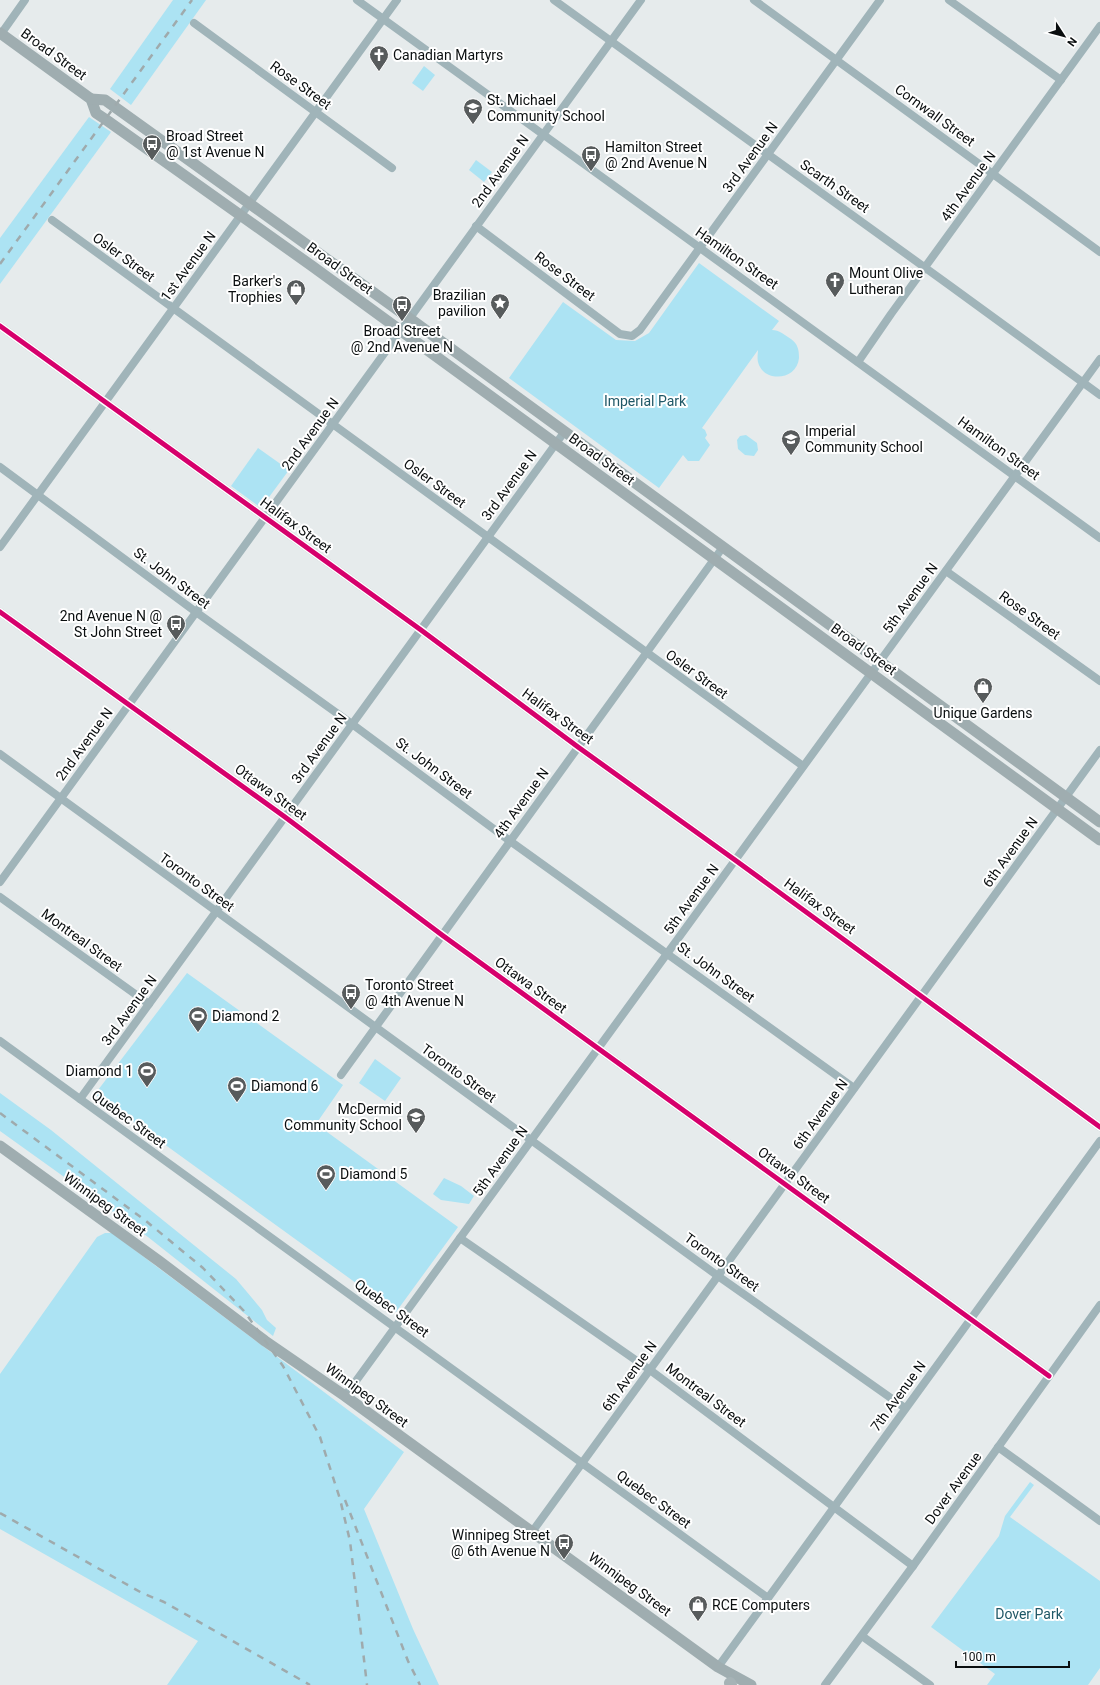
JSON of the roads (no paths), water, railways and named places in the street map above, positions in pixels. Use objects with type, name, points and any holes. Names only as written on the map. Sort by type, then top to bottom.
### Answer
[{"type":"main road","name":"Broad Street","points":[[0,33],[90,99],[96,113],[241,215],[400,330],[1100,840]]},
{"type":"main road","name":"Broad Street","points":[[90,99],[105,100],[250,203],[1100,822]]},
{"type":"main road","name":"Winnipeg Street","points":[[0,1146],[159,1261],[265,1341],[345,1396],[718,1667],[751,1685]]},
{"type":"main road","name":"Winnipeg Street","points":[[718,1667],[731,1684]]},
{"type":"street","points":[[0,33],[25,0]]},
{"type":"street","name":"Hamilton Street","points":[[357,0],[1100,538]]},
{"type":"street","name":"1st Avenue N","points":[[0,547],[397,0]]},
{"type":"street","name":"Scarth Street","points":[[554,0],[768,155],[926,266],[1100,395]]},
{"type":"street","name":"2nd Avenue N","points":[[0,882],[641,0]]},
{"type":"street","name":"Cornwall Street","points":[[754,0],[1100,252]]},
{"type":"street","name":"3rd Avenue N","points":[[640,330],[880,0]]},
{"type":"street","points":[[949,0],[1061,80]]},
{"type":"street","name":"Rose Street","points":[[194,23],[392,168]]},
{"type":"street","name":"4th Avenue N","points":[[858,362],[1100,26]]},
{"type":"street","name":"Osler Street","points":[[52,220],[803,766]]},
{"type":"street","name":"Rose Street","points":[[476,226],[620,334],[632,336],[640,330]]},
{"type":"street","name":"Halifax Street","points":[[0,326],[421,630],[578,747],[1100,1127]]},
{"type":"street","name":"5th Avenue N","points":[[345,1396],[1100,358]]},
{"type":"street","name":"3rd Avenue N","points":[[80,1099],[565,431]]},
{"type":"street","name":"St. John Street","points":[[0,467],[510,841],[854,1088]]},
{"type":"street","name":"4th Avenue N","points":[[341,1075],[723,547]]},
{"type":"street","name":"Rose Street","points":[[946,570],[1100,681]]},
{"type":"street","name":"Ottawa Street","points":[[0,612],[285,817],[442,935],[1049,1376]]},
{"type":"street","name":"6th Avenue N","points":[[532,1532],[1100,750]]},
{"type":"street","name":"Toronto Street","points":[[0,754],[531,1141],[718,1276],[905,1408]]},
{"type":"street","name":"Montreal Street","points":[[0,897],[149,1004]]},
{"type":"street","name":"Quebec Street","points":[[0,1041],[768,1598]]},
{"type":"street","name":"7th Avenue N","points":[[718,1667],[1100,1140]]},
{"type":"street","name":"Montreal Street","points":[[460,1238],[650,1370],[913,1566]]},
{"type":"street","name":"Dover Avenue","points":[[825,1685],[913,1566],[1100,1305]]},
{"type":"street","points":[[998,1447],[1100,1521]]},
{"type":"street","points":[[862,1636],[930,1685]]},
{"type":"railway","points":[[0,264],[192,0]]},
{"type":"railway","points":[[0,1113],[146,1221],[203,1268],[244,1311],[283,1366],[320,1437],[340,1499],[350,1541],[367,1685]]},
{"type":"railway","points":[[345,1500],[408,1661],[420,1685]]},
{"type":"railway","points":[[0,1513],[142,1593],[164,1602],[310,1685]]},
{"type":"place","name":"Canadian Martyrs","points":[[379,72]]},
{"type":"place","name":"St. Michael Community School","points":[[473,125]]},
{"type":"place","name":"Broad Street @ 1st Avenue N","points":[[152,161]]},
{"type":"place","name":"Hamilton Street @ 2nd Avenue N","points":[[591,172]]},
{"type":"place","name":"Mount Olive Lutheran","points":[[835,298]]},
{"type":"place","name":"Barker's Trophies","points":[[296,306]]},
{"type":"place","name":"Brazilian pavilion","points":[[500,320]]},
{"type":"place","name":"Broad Street @ 2nd Avenue N","points":[[402,322]]},
{"type":"place","name":"Imperial Community School","points":[[791,456]]},
{"type":"place","name":"2nd Avenue N @ St John Street","points":[[176,641]]},
{"type":"place","name":"Unique Gardens","points":[[983,704]]},
{"type":"place","name":"Toronto Street @ 4th Avenue N","points":[[351,1010]]},
{"type":"place","name":"Diamond 2","points":[[198,1033]]},
{"type":"place","name":"Diamond 1","points":[[147,1088]]},
{"type":"place","name":"Diamond 6","points":[[237,1103]]},
{"type":"place","name":"McDermid Community School","points":[[416,1134]]},
{"type":"place","name":"Diamond 5","points":[[326,1191]]},
{"type":"place","name":"Winnipeg Street @ 6th Avenue N","points":[[564,1560]]},
{"type":"place","name":"RCE Computers","points":[[698,1622]]},
{"type":"park label","name":"Imperial Park","points":[[645,401]]},
{"type":"park label","name":"Dover Park","points":[[1029,1614]]}]
